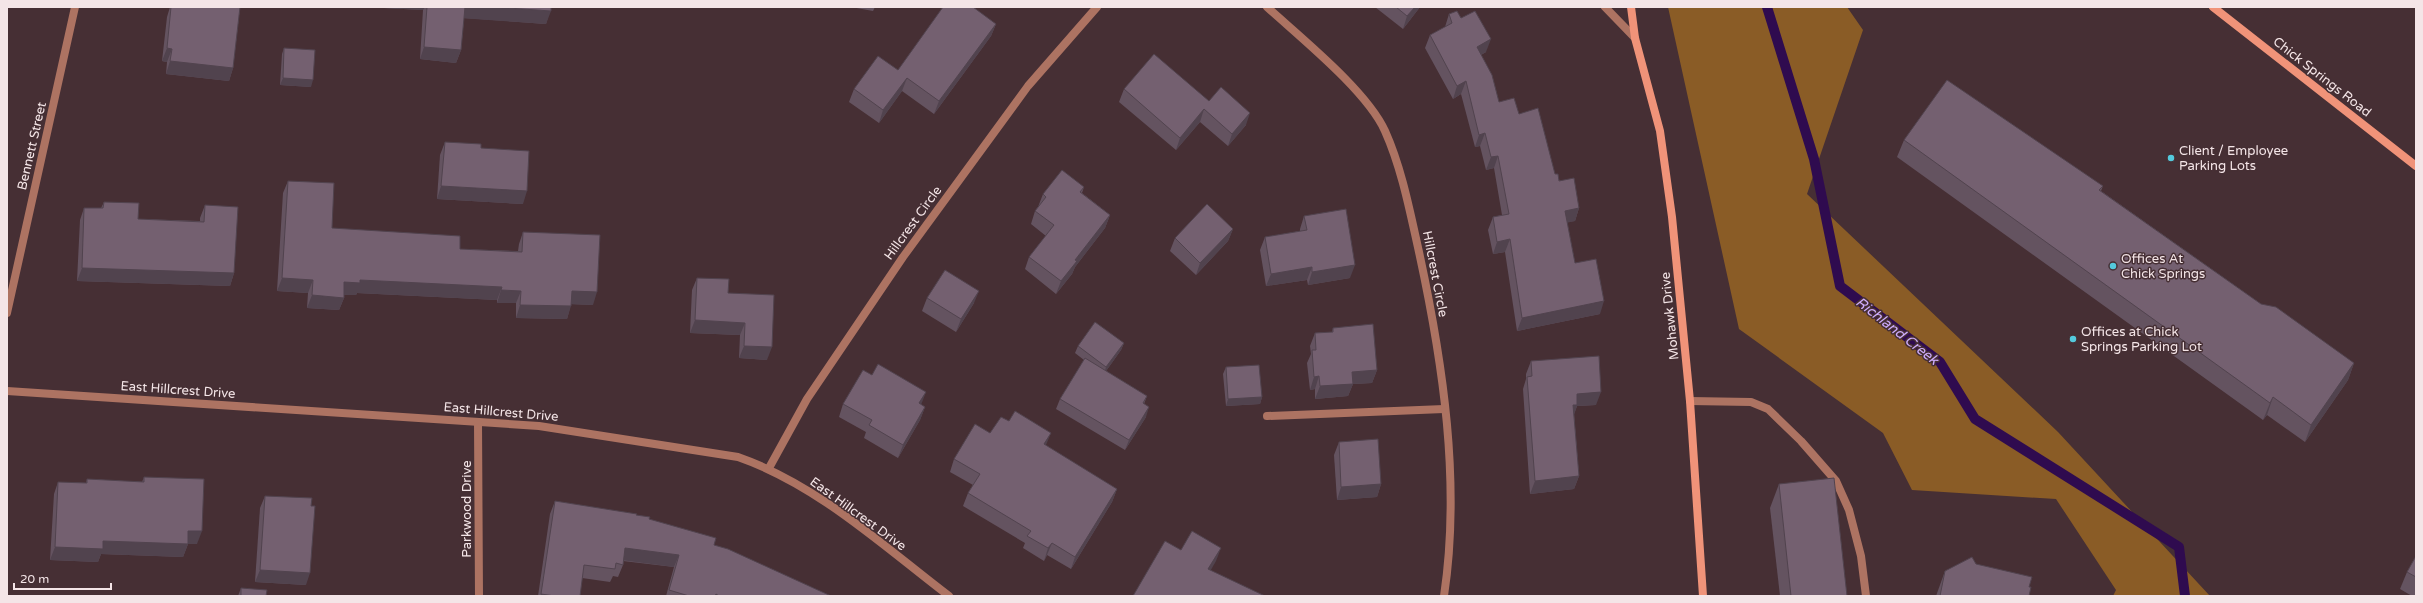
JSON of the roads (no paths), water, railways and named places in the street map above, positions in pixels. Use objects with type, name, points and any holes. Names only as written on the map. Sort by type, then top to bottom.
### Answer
[{"type":"street","name":"Bennett Street","points":[[7,314],[75,7]]},
{"type":"street","name":"Hillcrest Circle","points":[[769,468],[807,399],[903,257],[1028,86],[1097,7]]},
{"type":"street","name":"Hillcrest Circle","points":[[1267,7],[1359,93],[1385,130],[1408,200],[1428,296],[1444,409],[1451,494],[1448,569],[1444,596]]},
{"type":"street","name":"Mohawk Drive","points":[[1605,7],[1635,38]]},
{"type":"street","name":"Mohawk Drive","points":[[1631,7],[1635,38],[1660,131],[1672,217],[1690,401],[1703,596]]},
{"type":"street","name":"Chick Springs Road","points":[[2213,7],[2416,166]]},
{"type":"street","name":"East Hillcrest Drive","points":[[7,391],[539,426],[638,440],[738,457],[769,468],[846,516],[949,596]]},
{"type":"street","points":[[1690,401],[1751,402],[1768,409],[1801,441],[1836,481],[1849,510],[1861,556],[1866,596]]},
{"type":"street","points":[[1268,416],[1444,409]]},
{"type":"street","name":"Parkwood Drive","points":[[478,422],[479,596]]},
{"type":"waterway","name":"Richland Creek","points":[[1767,7],[1814,159],[1840,286],[1940,362],[1975,419],[2179,547],[2185,596]]},
{"type":"place","name":"Client / Employee Parking Lots","points":[[2171,158]]},
{"type":"place","name":"Offices At Chick Springs","points":[[2113,266]]},
{"type":"place","name":"Offices at Chick Springs Parking Lot","points":[[2073,339]]}]
